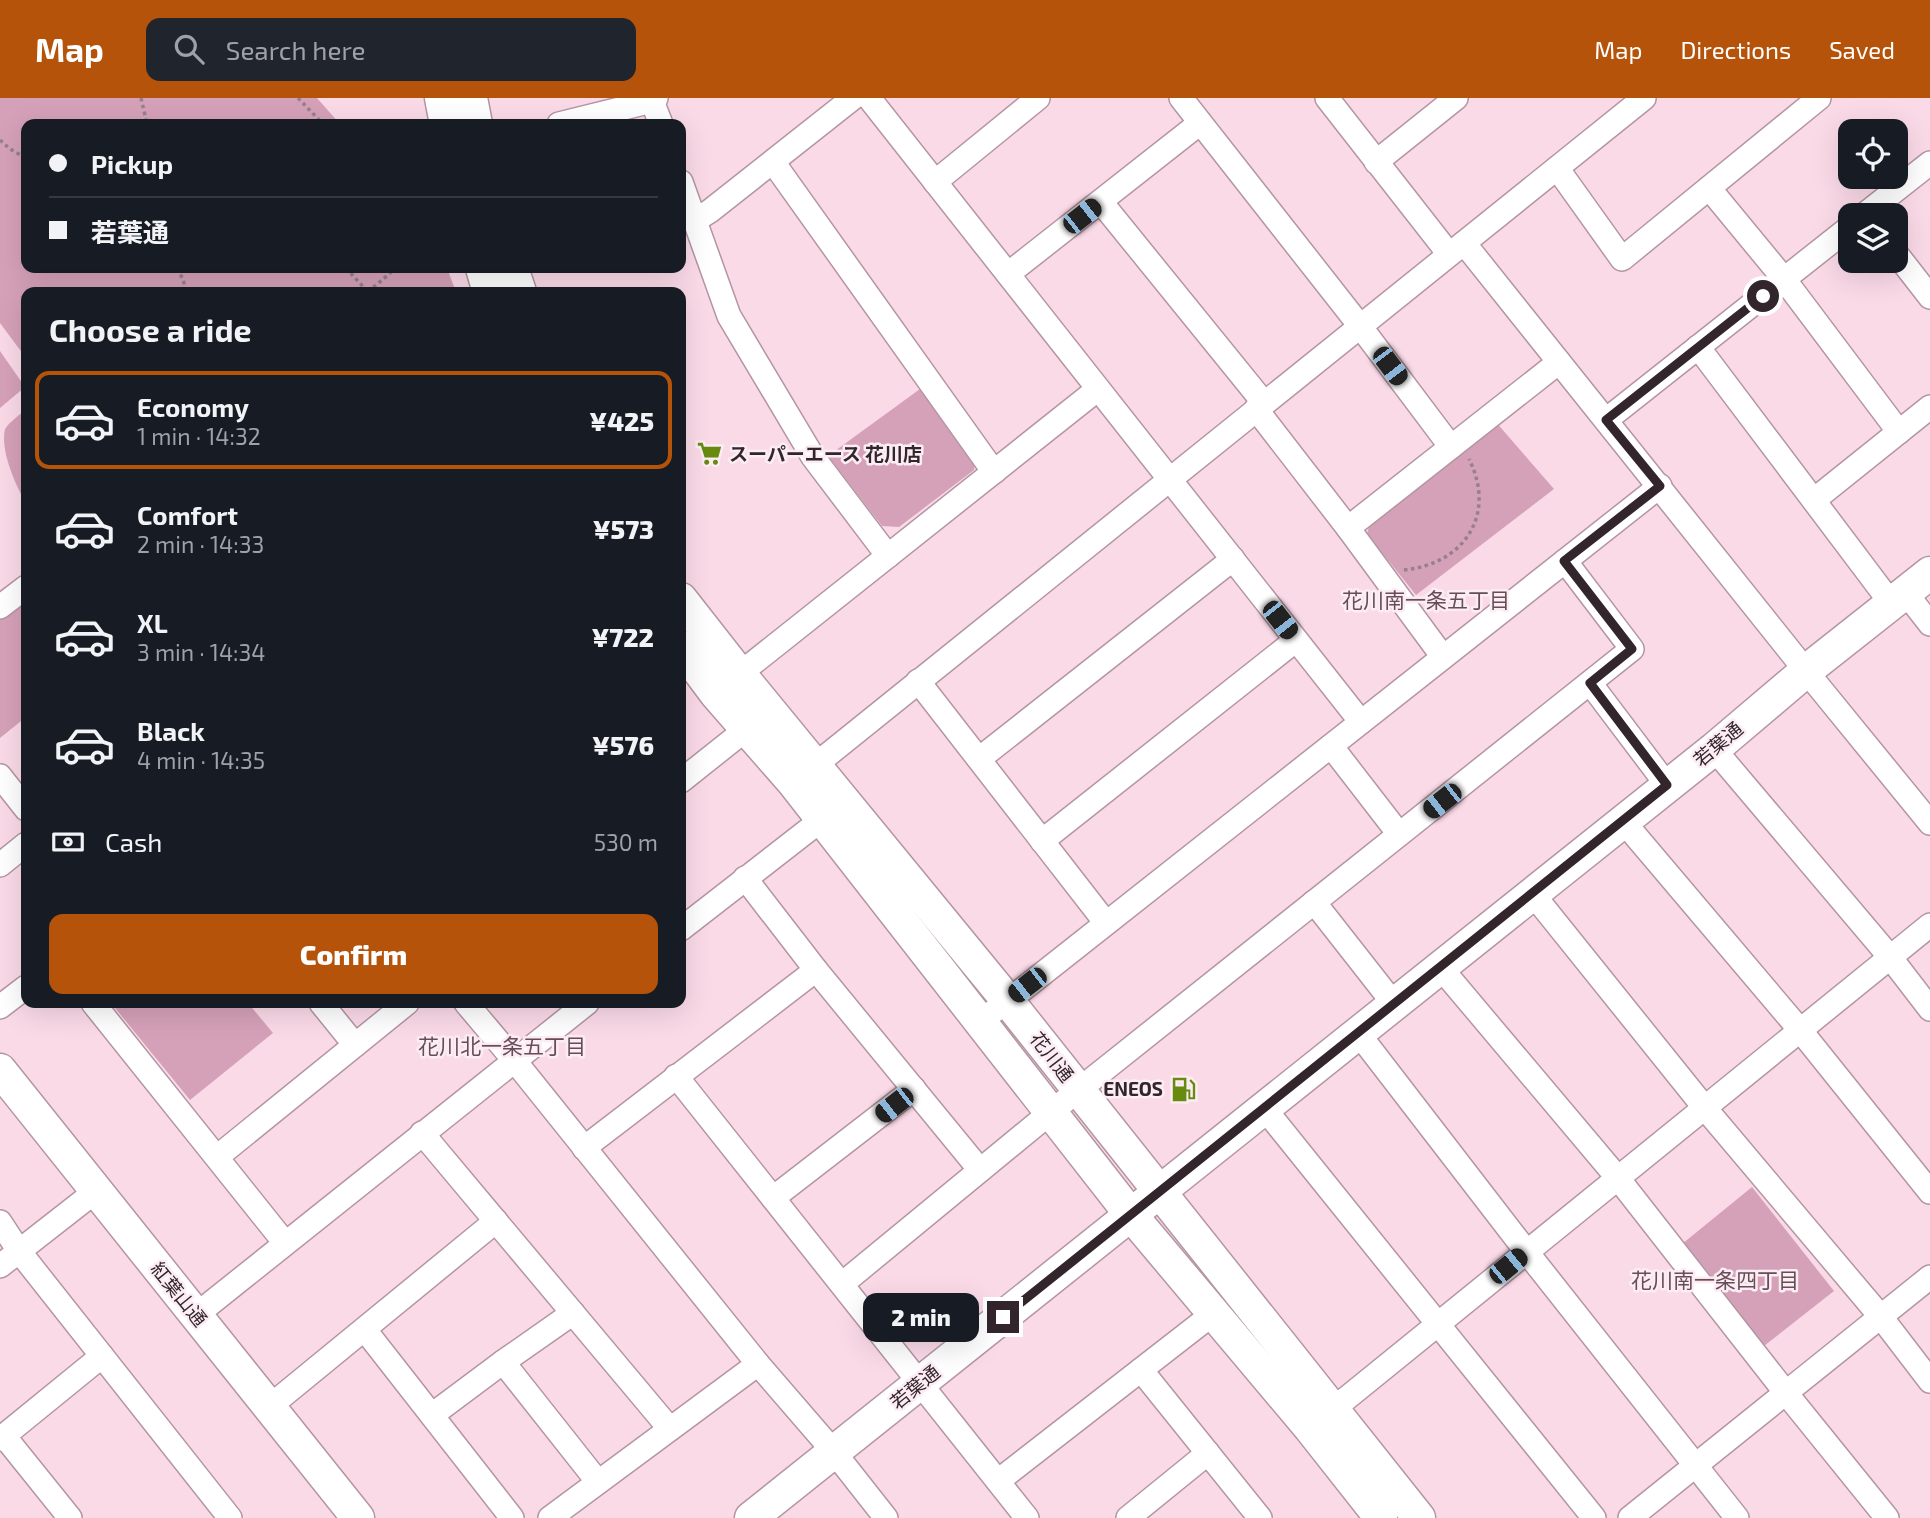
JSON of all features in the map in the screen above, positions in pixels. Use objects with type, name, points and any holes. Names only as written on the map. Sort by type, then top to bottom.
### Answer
[{"type":"street","points":[[441,98],[445,119]]},
{"type":"street","points":[[471,98],[475,119]]},
{"type":"street","points":[[694,221],[710,212],[853,98]]},
{"type":"street","points":[[869,98],[1361,722]]},
{"type":"street","points":[[935,182],[1038,98]]},
{"type":"street","points":[[1181,98],[1460,453]]},
{"type":"street","points":[[1327,98],[1376,162],[1559,362],[1930,823]]},
{"type":"street","points":[[1376,162],[1456,98]]},
{"type":"street","points":[[1557,168],[1622,259],[1819,98]]},
{"type":"street","points":[[578,119],[654,99],[660,119]]},
{"type":"street","points":[[804,774],[1641,99]]},
{"type":"street","points":[[1008,274],[1200,123]]},
{"type":"street","points":[[773,162],[994,472]]},
{"type":"street","points":[[1881,203],[1930,163]]},
{"type":"street","points":[[1709,188],[1784,279],[1899,432]]},
{"type":"street","points":[[686,197],[729,316],[813,457],[888,556]]},
{"type":"street","points":[[1101,202],[1260,406],[1443,657]]},
{"type":"street","points":[[1606,420],[1838,237]]},
{"type":"street","points":[[1908,269],[1930,297]]},
{"type":"street","points":[[1698,347],[1814,500],[1898,598],[1930,624]]},
{"type":"street","points":[[1349,528],[1460,453],[1559,362]]},
{"type":"street","points":[[728,684],[1098,388]]},
{"type":"street","points":[[1814,500],[1930,407]]},
{"type":"street","points":[[980,1021],[1660,486]]},
{"type":"street","points":[[979,759],[1233,559]]},
{"type":"street","points":[[842,1284],[1051,1112],[1632,649],[1564,561]]},
{"type":"street","name":"若葉通","points":[[751,1518],[1930,573]]},
{"type":"street","points":[[0,607],[21,591]]},
{"type":"street","name":"花川通","points":[[686,608],[728,684]]},
{"type":"street","points":[[1042,841],[1296,640]]},
{"type":"street","name":"花川通","points":[[686,651],[728,684],[804,774],[833,811],[980,1021],[1131,1215],[1214,1313],[1419,1518]]},
{"type":"street","points":[[918,681],[1106,923]]},
{"type":"street","points":[[1590,683],[1667,785]]},
{"type":"street","points":[[686,777],[758,719]]},
{"type":"street","points":[[1331,746],[1399,834]]},
{"type":"street","points":[[1714,748],[1890,957],[1930,1009]]},
{"type":"street","points":[[0,776],[21,803]]},
{"type":"street","points":[[686,925],[833,811]]},
{"type":"street","name":"花川通","points":[[833,811],[1008,1001],[1159,1192],[1321,1418],[1381,1518]]},
{"type":"street","points":[[1623,821],[1800,1030],[1930,1192]]},
{"type":"street","points":[[0,865],[21,848]]},
{"type":"street","points":[[745,878],[816,970],[980,1170]]},
{"type":"street","points":[[1532,893],[1704,1107],[1881,1317],[1930,1381]]},
{"type":"street","points":[[1314,902],[1394,1004]]},
{"type":"street","points":[[1321,1418],[1930,925]]},
{"type":"street","points":[[1440,967],[1617,1177],[1887,1518]]},
{"type":"street","points":[[584,1148],[816,970]]},
{"type":"street","points":[[0,1007],[21,991]]},
{"type":"street","points":[[97,1008],[285,1243]]},
{"type":"street","points":[[325,1008],[355,1045]]},
{"type":"street","points":[[216,1157],[401,1008]]},
{"type":"street","points":[[470,1008],[886,1518]]},
{"type":"street","points":[[195,1315],[581,1008]]},
{"type":"street","points":[[1358,1033],[1737,1518]]},
{"type":"street","name":"紅葉山通","points":[[0,1070],[358,1518]]},
{"type":"street","points":[[676,1076],[1027,1518]]},
{"type":"street","points":[[773,1198],[914,1089]]},
{"type":"street","points":[[1264,1108],[1594,1518]]},
{"type":"street","points":[[422,1133],[670,1429]]},
{"type":"street","points":[[0,1266],[96,1191]]},
{"type":"street","points":[[269,1407],[496,1221]]},
{"type":"street","points":[[0,1222],[19,1251],[230,1518]]},
{"type":"street","points":[[1630,1518],[1930,1277]]},
{"type":"street","points":[[432,1415],[573,1313]]},
{"type":"street","points":[[998,1481],[1214,1313]]},
{"type":"street","points":[[365,1330],[512,1518]]},
{"type":"street","points":[[70,1518],[2,1437],[102,1356]]},
{"type":"street","points":[[503,1362],[598,1482]]},
{"type":"street","points":[[550,1518],[758,1364]]},
{"type":"street","points":[[1141,1370],[1260,1518]]},
{"type":"street","points":[[1128,1518],[1208,1453]]},
{"type":"path","points":[[141,98],[146,119]]},
{"type":"path","points":[[298,98],[318,119]]},
{"type":"path","points":[[0,140],[21,155]]},
{"type":"path","points":[[351,273],[363,287]]},
{"type":"path","points":[[374,287],[390,273]]},
{"type":"path","points":[[1396,570],[1422,568],[1449,555],[1466,538],[1478,516],[1480,491],[1474,469],[1460,453]]},
{"type":"shaded area","points":[[0,98],[317,98],[336,119],[21,119],[21,273],[449,273],[454,287],[21,287],[21,351],[0,323]]},
{"type":"shaded area","points":[[0,351],[21,381],[21,390],[0,408]]},
{"type":"shaded area","points":[[920,389],[975,463],[974,470],[899,527],[882,526],[828,456]]},
{"type":"shaded area","points":[[21,413],[21,494],[9,467],[4,437],[7,426]]},
{"type":"shaded area","points":[[1495,421],[1554,489],[1416,595],[1367,534],[1370,523]]},
{"type":"shaded area","points":[[21,602],[21,721],[0,738],[0,619]]},
{"type":"shaded area","points":[[115,1008],[252,1008],[273,1033],[190,1100]]},
{"type":"shaded area","points":[[1752,1187],[1834,1291],[1764,1346],[1682,1244]]},
{"type":"place","name":"スーパーエース 花川店","points":[[709,454]]},
{"type":"place","name":"ENEOS","points":[[1183,1089]]},
{"type":"district","name":"花川南一条五丁目","points":[[1426,601]]},
{"type":"district","name":"花川北一条五丁目","points":[[502,1047]]},
{"type":"district","name":"花川南一条四丁目","points":[[1715,1281]]},
{"type":"route","points":[[1003,1317],[1667,785],[1590,683],[1632,649],[1564,561],[1660,486],[1606,420],[1763,296]]}]
